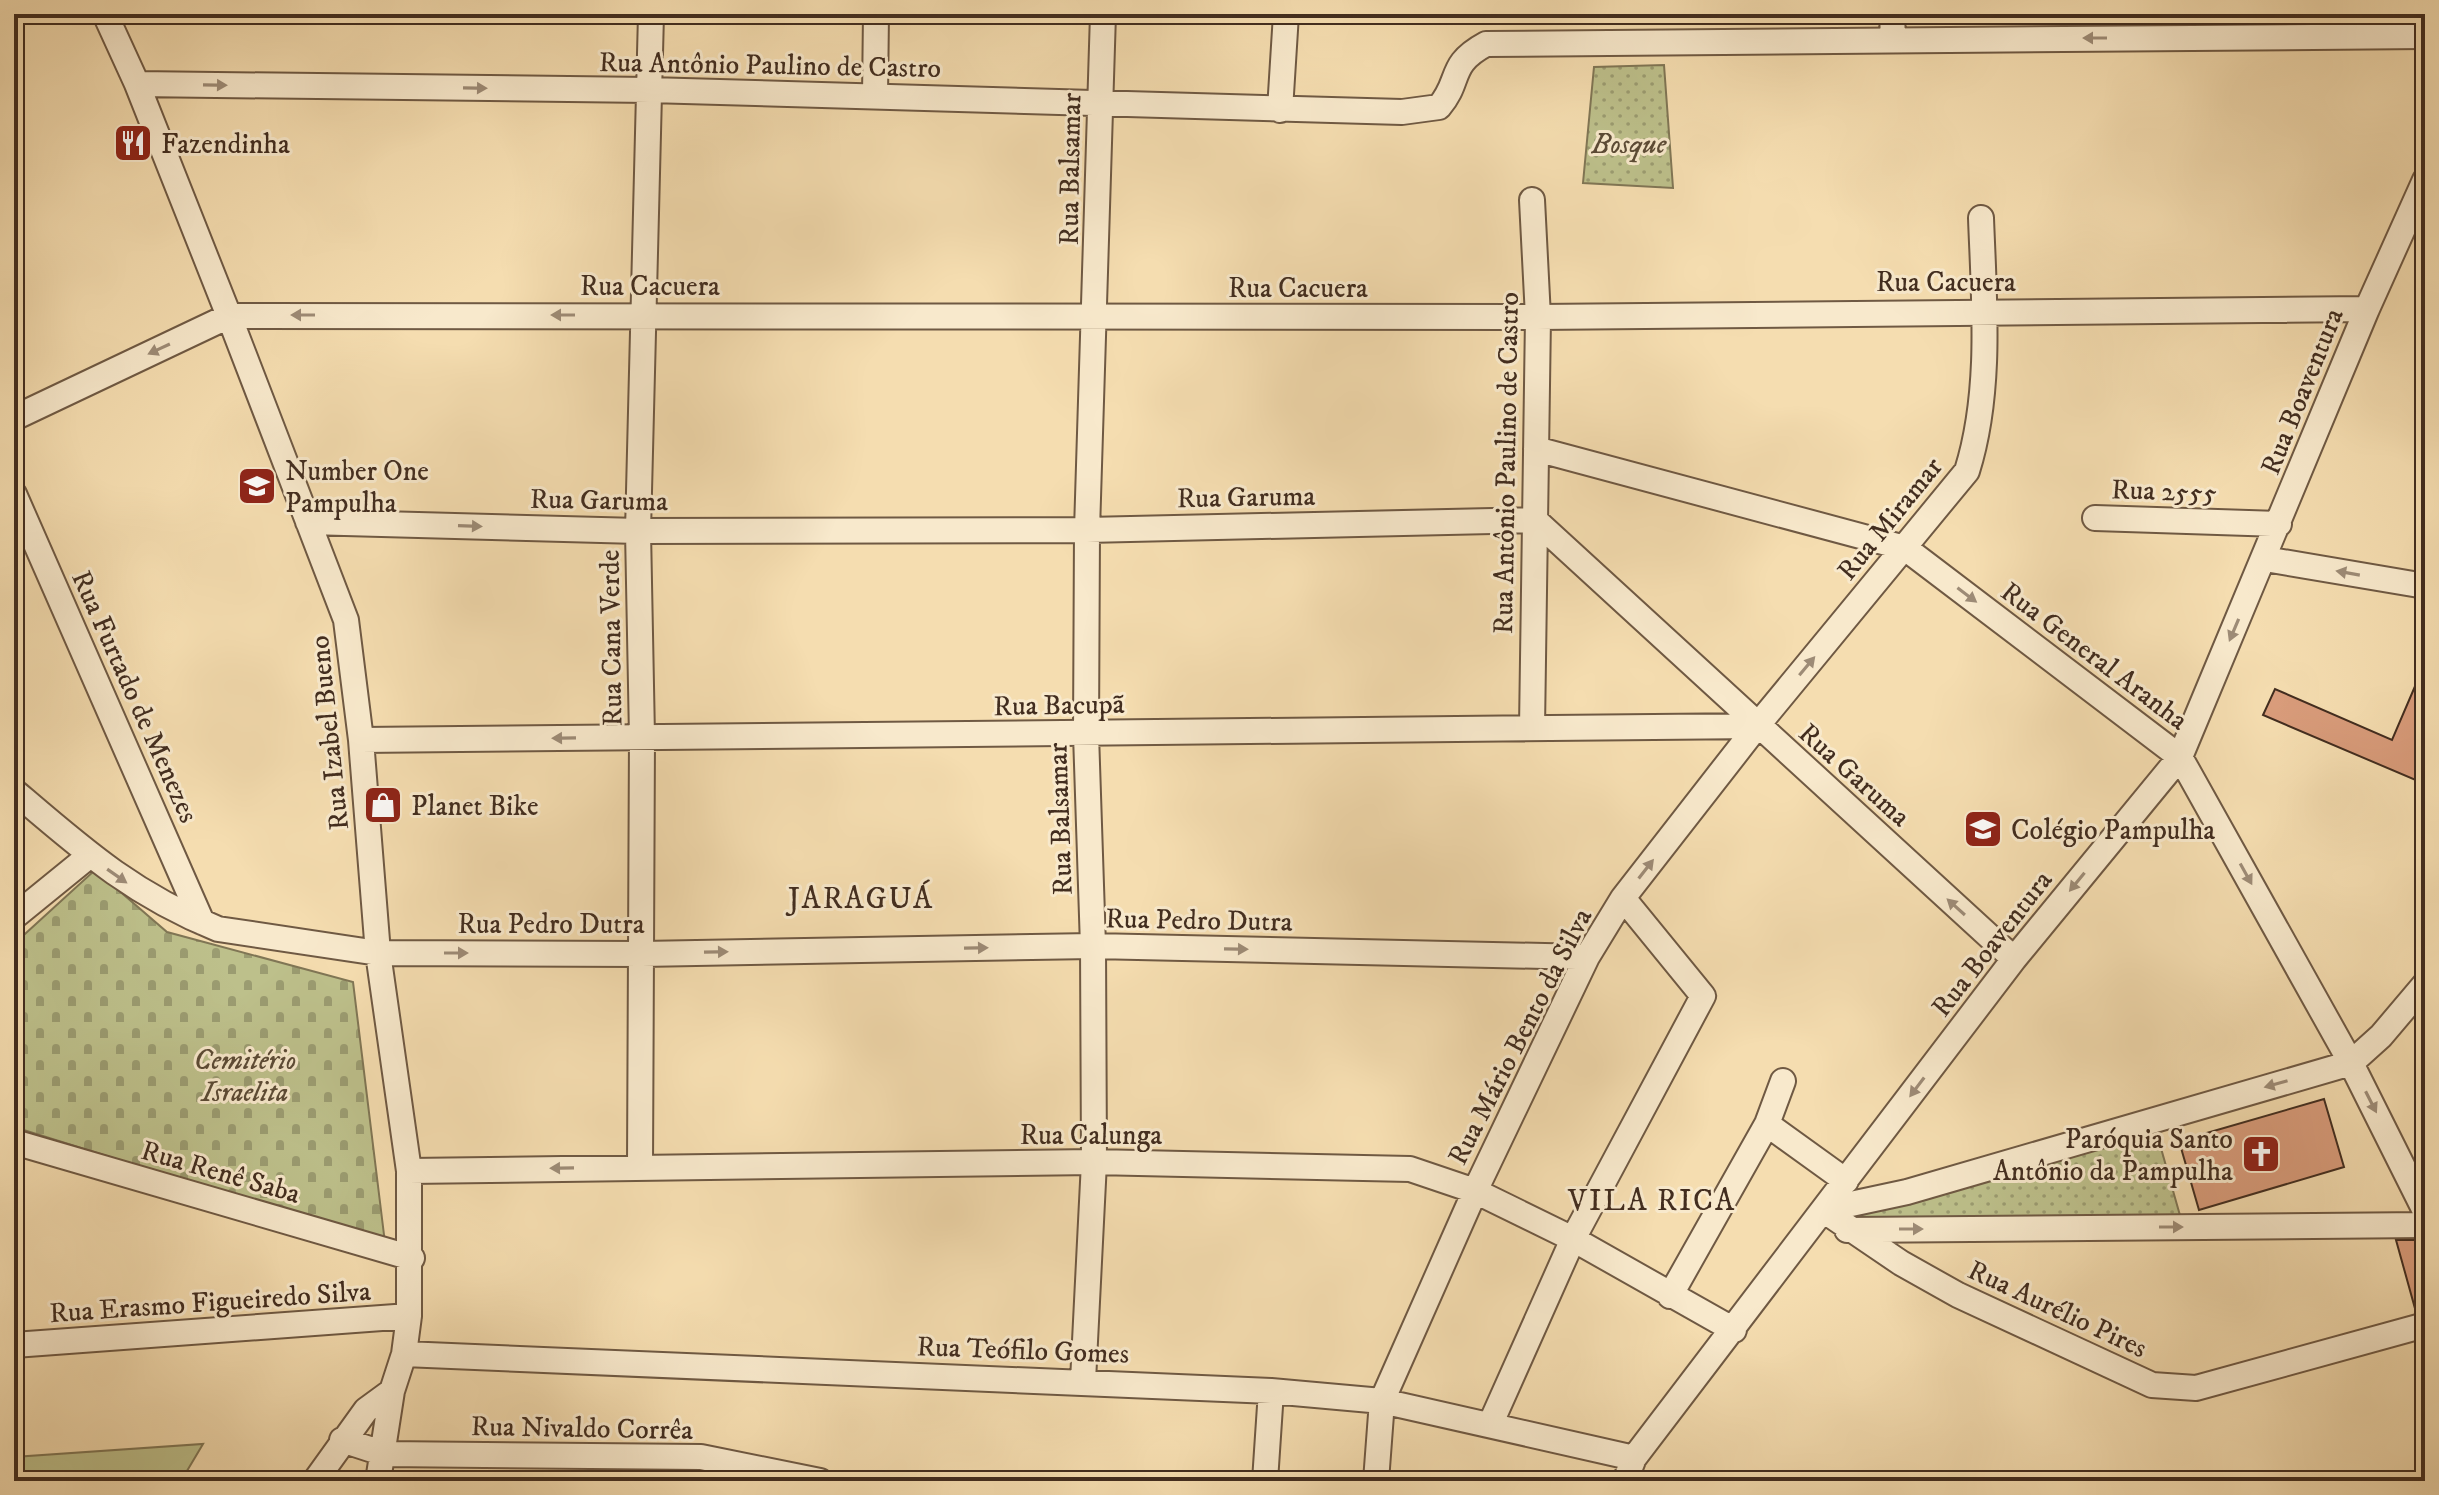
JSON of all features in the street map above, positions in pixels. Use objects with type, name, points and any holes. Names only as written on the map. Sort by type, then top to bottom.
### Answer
[{"type":"street","name":"Rua Izabel Bueno","points":[[105,14],[137,84],[346,620],[361,740],[378,953],[409,1171],[412,1258],[409,1316],[404,1354],[392,1391],[385,1454],[378,1481]]},
{"type":"street","name":"Rua Cana Verde","points":[[640,1166],[642,737],[638,531],[641,314],[651,14]]},
{"type":"street","points":[[875,96],[876,14]]},
{"type":"street","name":"Rua Balsamar","points":[[1083,1381],[1094,1162],[1093,946],[1086,734],[1087,530],[1103,14]]},
{"type":"street","points":[[1280,110],[1286,14]]},
{"type":"street","points":[[1892,14],[1893,39],[2425,36]]},
{"type":"street","name":"Rua Antônio Paulino de Castro","points":[[137,84],[649,90],[1402,112],[1439,107],[1447,97],[1457,67],[1468,53],[1486,44],[1893,39]]},
{"type":"street","name":"Rua Boaventura","points":[[1629,1470],[2014,959],[2180,757],[2367,309],[2418,217],[2425,180]]},
{"type":"street","name":"Rua Antônio Paulino de Castro","points":[[1532,200],[1538,317],[1532,728]]},
{"type":"street","name":"Rua Miramar","points":[[1757,726],[1967,471],[1978,437],[1984,310],[1981,218]]},
{"type":"street","name":"Rua Cacuera","points":[[229,316],[1538,317],[1984,310],[2367,309]]},
{"type":"street","points":[[14,418],[229,316]]},
{"type":"street","name":"Rua General Aranha","points":[[1536,449],[1905,548],[2180,757],[2351,1063],[2425,1211]]},
{"type":"street","name":"Rua Furtado de Menezes","points":[[14,494],[202,922]]},
{"type":"street","name":"Rua 2555","points":[[2095,518],[2279,524]]},
{"type":"street","name":"Rua Garuma","points":[[308,522],[638,531],[1087,530],[1535,520],[2014,959]]},
{"type":"street","points":[[2265,559],[2425,586]]},
{"type":"street","name":"Rua Bacupã","points":[[361,740],[1757,726]]},
{"type":"street","name":"Rua Mário Bento da Silva","points":[[1376,1481],[1382,1401],[1475,1191],[1587,957],[1623,898],[1757,726]]},
{"type":"street","name":"Rua Pedro Dutra","points":[[14,791],[89,856],[147,897],[202,922],[218,929],[378,953],[642,954],[1093,946],[1587,957]]},
{"type":"street","points":[[14,917],[89,856]]},
{"type":"street","points":[[1490,1425],[1573,1239],[1703,996],[1623,898]]},
{"type":"street","points":[[1823,1210],[1907,1192],[2351,1063],[2381,1036],[2425,984]]},
{"type":"street","points":[[1670,1296],[1767,1124],[1783,1081]]},
{"type":"street","points":[[1767,1124],[1846,1181]]},
{"type":"street","name":"Rua Renê Saba","points":[[14,1142],[412,1258]]},
{"type":"street","name":"Rua Calunga","points":[[409,1171],[1094,1162],[1410,1169],[1475,1191],[1573,1239],[1734,1330]]},
{"type":"street","name":"Rua Aurélio Pires","points":[[1823,1210],[1958,1295],[2117,1372],[2152,1385],[2196,1388],[2425,1325]]},
{"type":"street","points":[[1805,1233],[2425,1225]]},
{"type":"street","name":"Rua Erasmo Figueiredo Silva","points":[[14,1345],[409,1316]]},
{"type":"street","name":"Rua Teófilo Gomes","points":[[404,1354],[1083,1381],[1271,1391],[1382,1401],[1490,1425],[1629,1470]]},
{"type":"street","points":[[315,1481],[366,1410],[392,1391]]},
{"type":"street","points":[[1265,1481],[1271,1391]]},
{"type":"street","name":"Rua Nivaldo Corrêa","points":[[342,1440],[385,1454],[701,1457],[820,1481]]},
{"type":"green space","name":"Bosque","points":[[1664,65],[1673,188],[1583,183],[1594,67]]},
{"type":"green space","name":"Cemitério Israelita","points":[[95,870],[167,932],[353,982],[385,1243],[14,1127],[14,944]]},
{"type":"green space","points":[[2155,1127],[2181,1219],[1836,1219]]},
{"type":"green space","points":[[203,1444],[181,1481],[14,1481],[14,1457]]},
{"type":"building","points":[[2425,663],[2425,784],[2263,715],[2275,689],[2392,740]]},
{"type":"building","name":"Paróquia Santo Antônio da Pampulha","points":[[2324,1099],[2344,1167],[2199,1210],[2179,1141]]},
{"type":"building","points":[[2396,1240],[2425,1240],[2425,1310],[2416,1312]]},
{"type":"place","name":"Fazendinha","points":[[133,143]]},
{"type":"place","name":"Number One Pampulha","points":[[257,486]]},
{"type":"place","name":"Planet Bike","points":[[383,805]]},
{"type":"place","name":"Colégio Pampulha","points":[[1983,829]]},
{"type":"place","name":"Paróquia Santo Antônio da Pampulha","points":[[2261,1154]]},
{"type":"district","name":"JARAGUÁ","points":[[861,898]]},
{"type":"district","name":"VILA RICA","points":[[1652,1200]]}]
